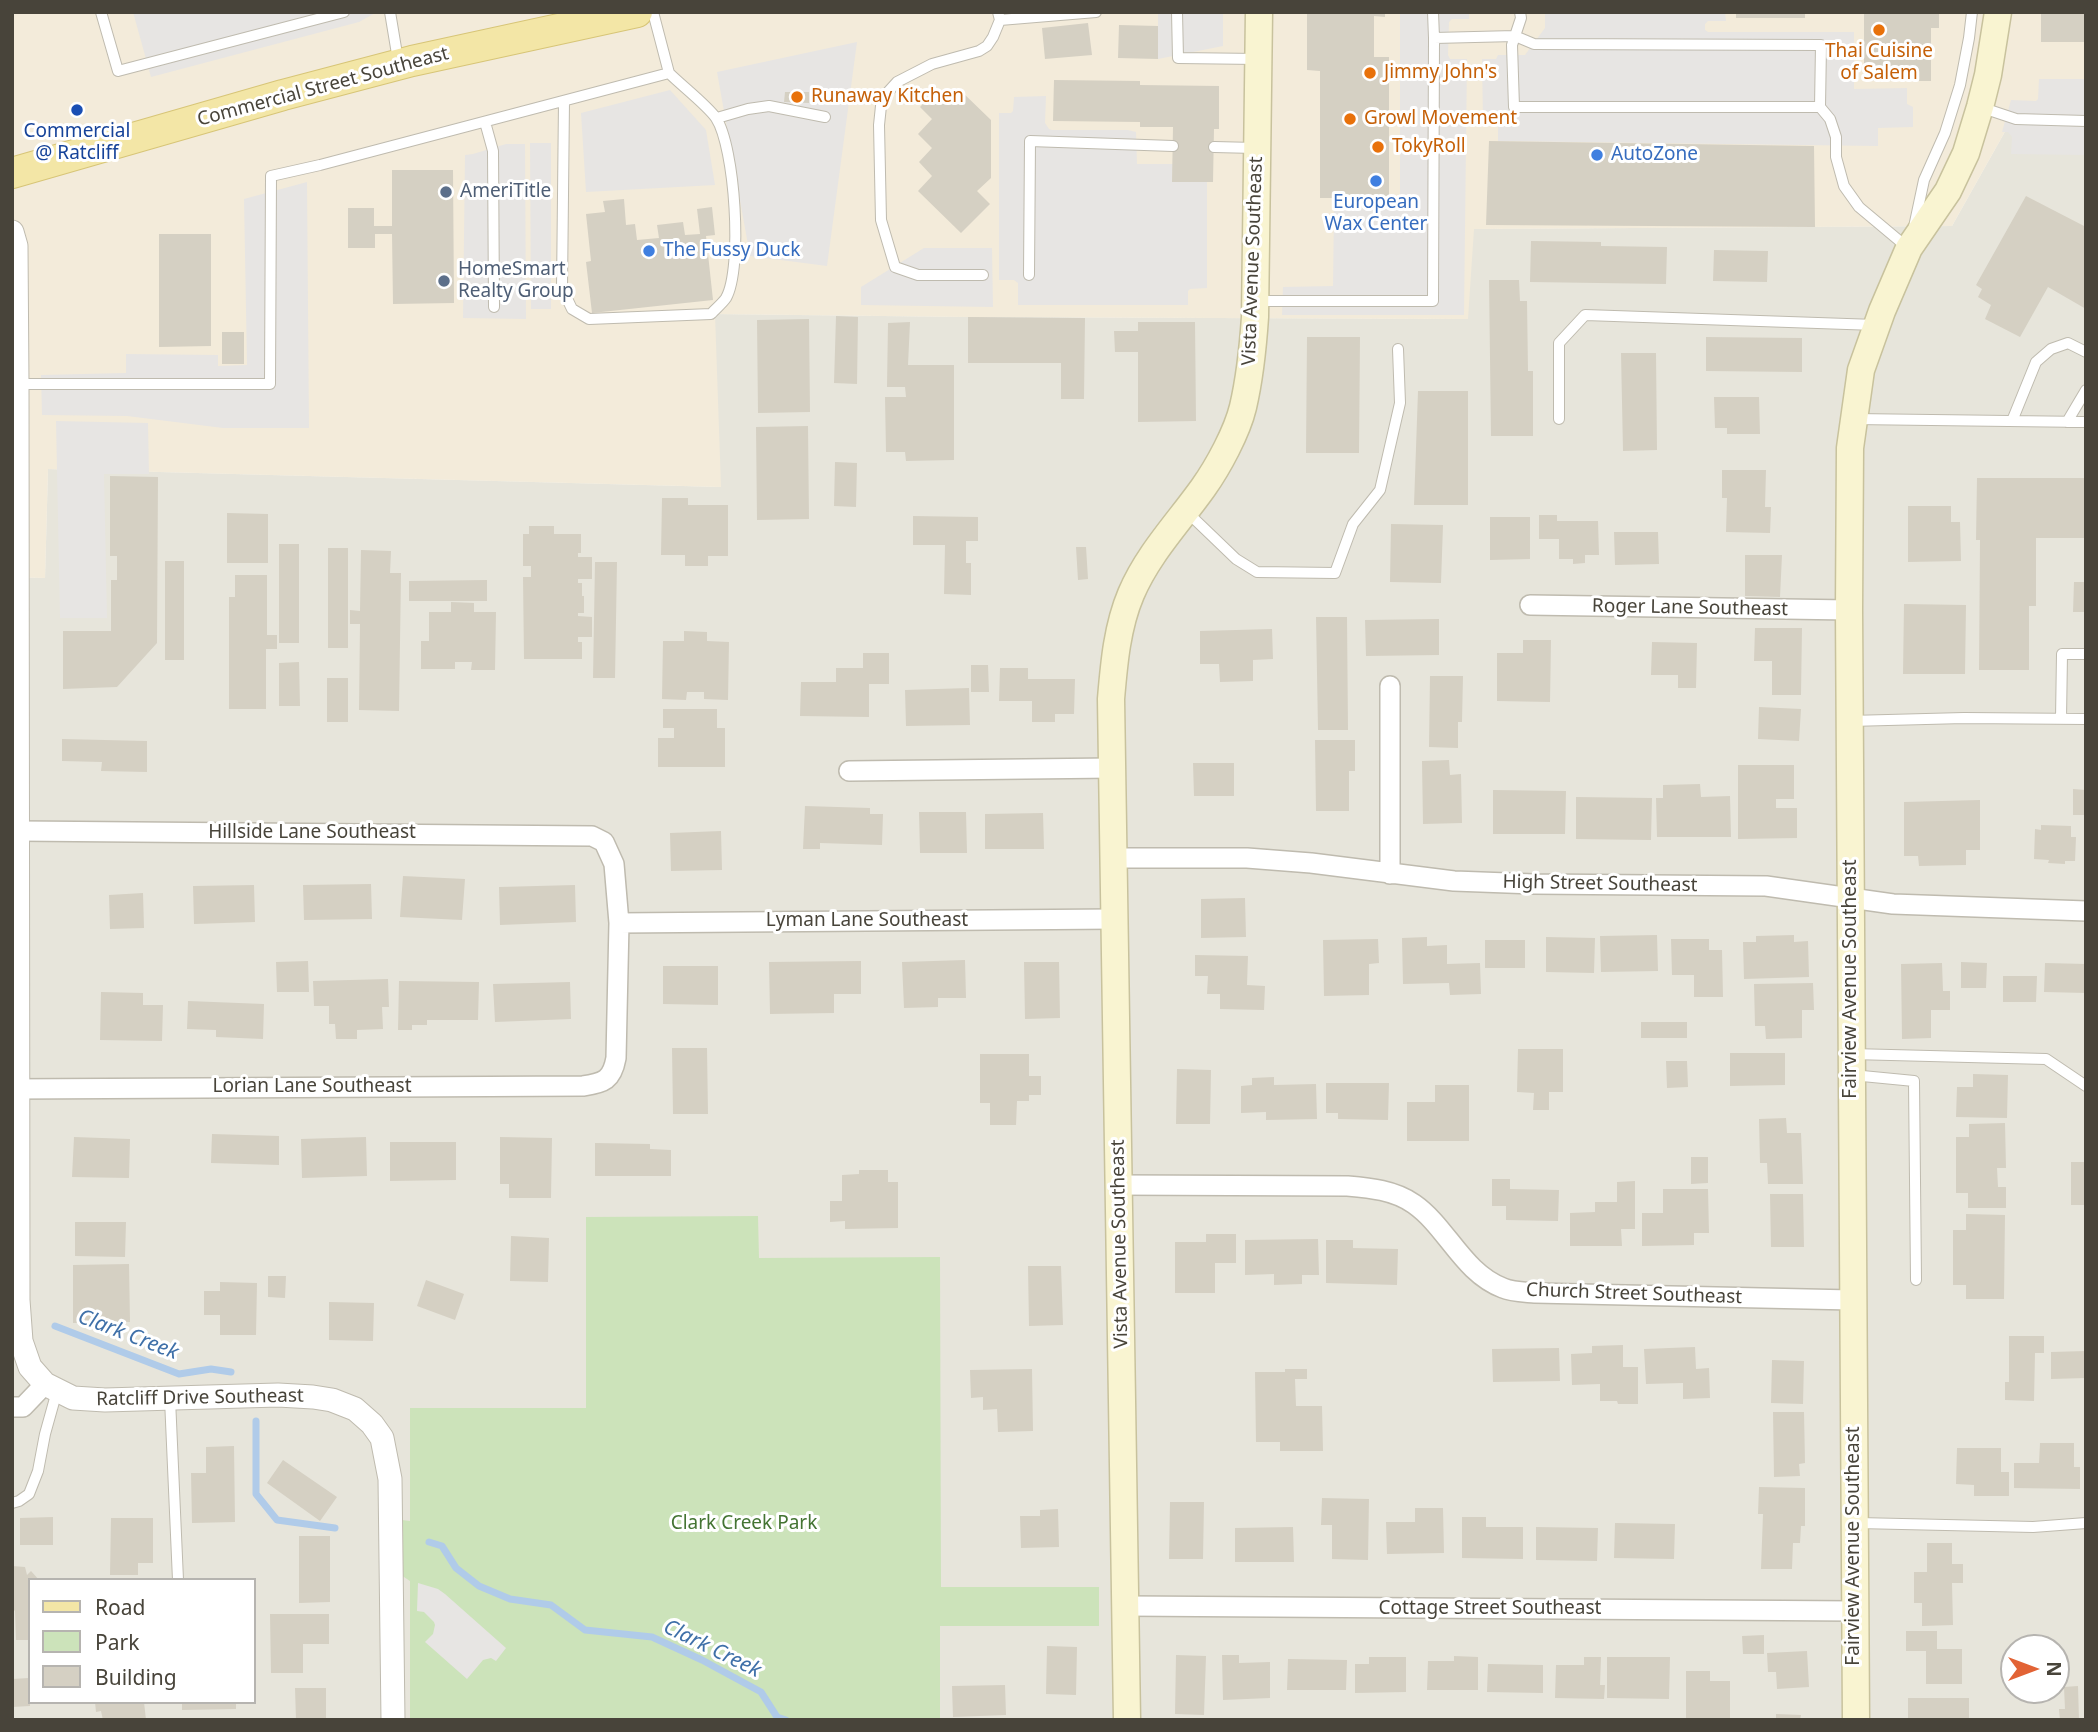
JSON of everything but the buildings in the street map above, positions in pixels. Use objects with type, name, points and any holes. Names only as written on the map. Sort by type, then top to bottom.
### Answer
[{"type":"main road","name":"Commercial Street Southeast","points":[[12,173],[283,95],[399,65],[556,25],[637,12]]},
{"type":"main road","name":"Vista Avenue Southeast","points":[[1127,1720],[1111,699],[1115,648],[1131,595],[1154,553],[1204,487],[1243,410],[1253,354],[1259,12]]},
{"type":"main road","name":"Fairview Avenue Southeast","points":[[1856,1720],[1850,448],[1861,370],[1877,325],[1909,248],[1948,191],[1966,153],[1980,107],[1998,12]]},
{"type":"street","points":[[12,232],[16,246],[17,384],[15,679],[19,831],[15,1088],[18,1300],[20,1341],[30,1367],[51,1387],[23,1407],[12,1407]]},
{"type":"street","name":"Roger Lane Southeast","points":[[1530,606],[1849,610]]},
{"type":"street","points":[[1390,686],[1390,874]]},
{"type":"street","points":[[849,771],[1113,768]]},
{"type":"street","name":"Hillside Lane Southeast","points":[[19,831],[592,836],[604,842],[610,851],[614,864],[619,923]]},
{"type":"street","name":"High Street Southeast","points":[[1114,858],[1247,858],[1454,881],[1766,886],[1893,904],[2086,911]]},
{"type":"street","name":"Lyman Lane Southeast","points":[[619,923],[1115,919]]},
{"type":"street","name":"Lorian Lane Southeast","points":[[15,1088],[597,1084],[606,1080],[614,1070],[616,1058],[619,923]]},
{"type":"street","name":"Church Street Southeast","points":[[1118,1185],[1374,1188],[1402,1197],[1419,1207],[1464,1259],[1483,1277],[1503,1289],[1535,1293],[1852,1300]]},
{"type":"street","name":"Ratcliff Drive Southeast","points":[[51,1387],[73,1398],[105,1400],[278,1395],[313,1397],[332,1400],[355,1409],[372,1423],[382,1438],[390,1479],[393,1720]]},
{"type":"street","name":"Cottage Street Southeast","points":[[1126,1606],[1854,1611]]},
{"type":"lane","points":[[101,12],[118,71],[344,12]]},
{"type":"lane","points":[[390,12],[399,65]]},
{"type":"lane","points":[[564,101],[562,289],[572,309],[589,319],[613,320],[711,314],[726,297],[734,266],[736,213],[729,155],[716,118],[669,73],[653,12]]},
{"type":"lane","points":[[983,275],[918,275],[895,267],[881,220],[881,106],[887,93],[897,82],[932,64],[979,51],[987,46],[993,37],[999,16],[1096,12]]},
{"type":"lane","points":[[1177,12],[1178,58],[1258,59]]},
{"type":"lane","points":[[1255,301],[1433,301],[1433,12]]},
{"type":"lane","points":[[1520,12],[1521,18],[1512,45],[1514,107],[1820,107]]},
{"type":"lane","name":"Fairview Avenue Southeast","points":[[1909,248],[1924,180],[1945,133],[1959,85],[1972,12]]},
{"type":"lane","points":[[1434,38],[1515,36],[1534,44],[1821,44],[1820,107],[1830,119],[1836,137],[1836,157],[1844,186],[1858,207],[1909,248]]},
{"type":"lane","points":[[17,384],[271,384],[271,176],[669,73]]},
{"type":"lane","points":[[716,118],[769,106],[825,117]]},
{"type":"lane","points":[[1980,107],[2016,119],[2086,121]]},
{"type":"lane","points":[[485,122],[494,152],[494,307]]},
{"type":"lane","points":[[1029,275],[1030,141],[1172,146]]},
{"type":"lane","points":[[1214,147],[1257,148]]},
{"type":"lane","points":[[1559,419],[1559,342],[1585,315],[1877,325]]},
{"type":"lane","points":[[2012,421],[2036,362],[2050,349],[2068,343],[2086,352]]},
{"type":"lane","points":[[1186,510],[1236,559],[1257,572],[1335,573],[1353,524],[1380,490],[1400,403],[1398,349]]},
{"type":"lane","points":[[2067,422],[2086,390]]},
{"type":"lane","points":[[1854,419],[2086,422]]},
{"type":"lane","points":[[2061,719],[2062,654],[2086,654]]},
{"type":"lane","points":[[1850,721],[2086,719]]},
{"type":"lane","points":[[1852,1065],[2046,1059],[2086,1086]]},
{"type":"lane","points":[[1852,1065],[1914,1081],[1916,1280]]},
{"type":"lane","points":[[12,1503],[29,1494],[38,1471],[51,1387]]},
{"type":"lane","points":[[170,1399],[178,1578]]},
{"type":"lane","points":[[1854,1523],[2033,1527],[2086,1523]]},
{"type":"shaded area","points":[[12,12],[2086,12],[2086,131],[2007,128],[1952,226],[1474,229],[1468,319],[715,314],[721,487],[48,469],[45,578],[12,577]]},
{"type":"shaded area","points":[[133,12],[377,12],[359,22],[151,77]]},
{"type":"shaded area","points":[[1158,12],[1223,12],[1223,46],[1158,59]]},
{"type":"shaded area","points":[[1400,12],[1469,12],[1469,19],[1452,19],[1449,22],[1448,55],[1450,59],[1467,59],[1464,315],[1282,315],[1283,287],[1333,286],[1334,208],[1400,208]]},
{"type":"shaded area","points":[[1545,12],[1725,12],[1726,21],[1708,21],[1705,30],[1854,32],[1854,89],[1907,88],[1907,104],[1913,107],[1913,127],[1878,128],[1878,146],[1498,141],[1498,122],[1483,121],[1482,59],[1496,59],[1498,55],[1525,55],[1545,28]]},
{"type":"shaded area","points":[[857,42],[827,266],[750,256],[717,72]]},
{"type":"shaded area","points":[[2039,79],[2086,79],[2086,155],[2011,154],[2012,137],[2008,132],[2002,132],[2011,100],[2036,101]]},
{"type":"shaded area","points":[[670,90],[706,130],[715,185],[586,192],[581,113]]},
{"type":"shaded area","points":[[1046,96],[1045,123],[1049,129],[1136,132],[1137,164],[1173,164],[1172,182],[1207,182],[1207,288],[1190,289],[1188,305],[1018,305],[1018,283],[1014,280],[999,280],[999,113],[1013,111],[1014,97]]},
{"type":"shaded area","points":[[2007,128],[2086,131],[2086,1720],[12,1720],[12,577],[45,578],[48,469],[720,487],[714,314],[1467,319],[1473,229],[1952,226]]},
{"type":"shaded area","points":[[530,143],[551,143],[551,309],[531,309]]},
{"type":"shaded area","points":[[506,144],[525,144],[526,319],[463,318],[465,155]]},
{"type":"shaded area","points":[[307,182],[309,428],[223,428],[127,416],[42,415],[41,375],[126,373],[126,354],[218,355],[218,366],[247,365],[244,199]]},
{"type":"shaded area","points":[[924,248],[992,248],[993,307],[861,305],[861,287]]},
{"type":"shaded area","points":[[56,421],[148,423],[149,474],[104,474],[107,618],[60,618]]},
{"type":"shaded area","points":[[418,1583],[445,1594],[506,1648],[496,1661],[491,1658],[483,1660],[467,1679],[425,1642],[433,1634],[435,1625],[424,1612],[417,1611]]},
{"type":"green space","name":"Clark Creek Park","points":[[758,1216],[759,1258],[940,1257],[941,1587],[1099,1587],[1099,1626],[940,1626],[940,1720],[410,1720],[410,1581],[401,1575],[402,1520],[410,1521],[410,1408],[586,1408],[586,1217]]},
{"type":"waterway","name":"Clark Creek","points":[[55,1326],[179,1374],[211,1369],[231,1372]]},
{"type":"waterway","name":"Clark Creek","points":[[256,1421],[256,1494],[277,1520],[335,1528]]},
{"type":"waterway","name":"Clark Creek","points":[[429,1542],[442,1546],[456,1568],[479,1586],[510,1599],[551,1605],[585,1630],[652,1637],[761,1692],[777,1717],[786,1720]]},
{"type":"place","name":"Thai Cuisine of Salem","points":[[1879,30]]},
{"type":"place","name":"Jimmy John's","points":[[1370,73]]},
{"type":"place","name":"Runaway Kitchen","points":[[797,97]]},
{"type":"place","name":"Commercial @ Ratcliff","points":[[77,110]]},
{"type":"place","name":"Growl Movement","points":[[1350,119]]},
{"type":"place","name":"TokyRoll","points":[[1378,147]]},
{"type":"place","name":"AutoZone","points":[[1597,155]]},
{"type":"place","name":"European Wax Center","points":[[1376,181]]},
{"type":"place","name":"AmeriTitle","points":[[446,192]]},
{"type":"place","name":"The Fussy Duck","points":[[649,251]]},
{"type":"place","name":"HomeSmart Realty Group","points":[[444,281]]}]
